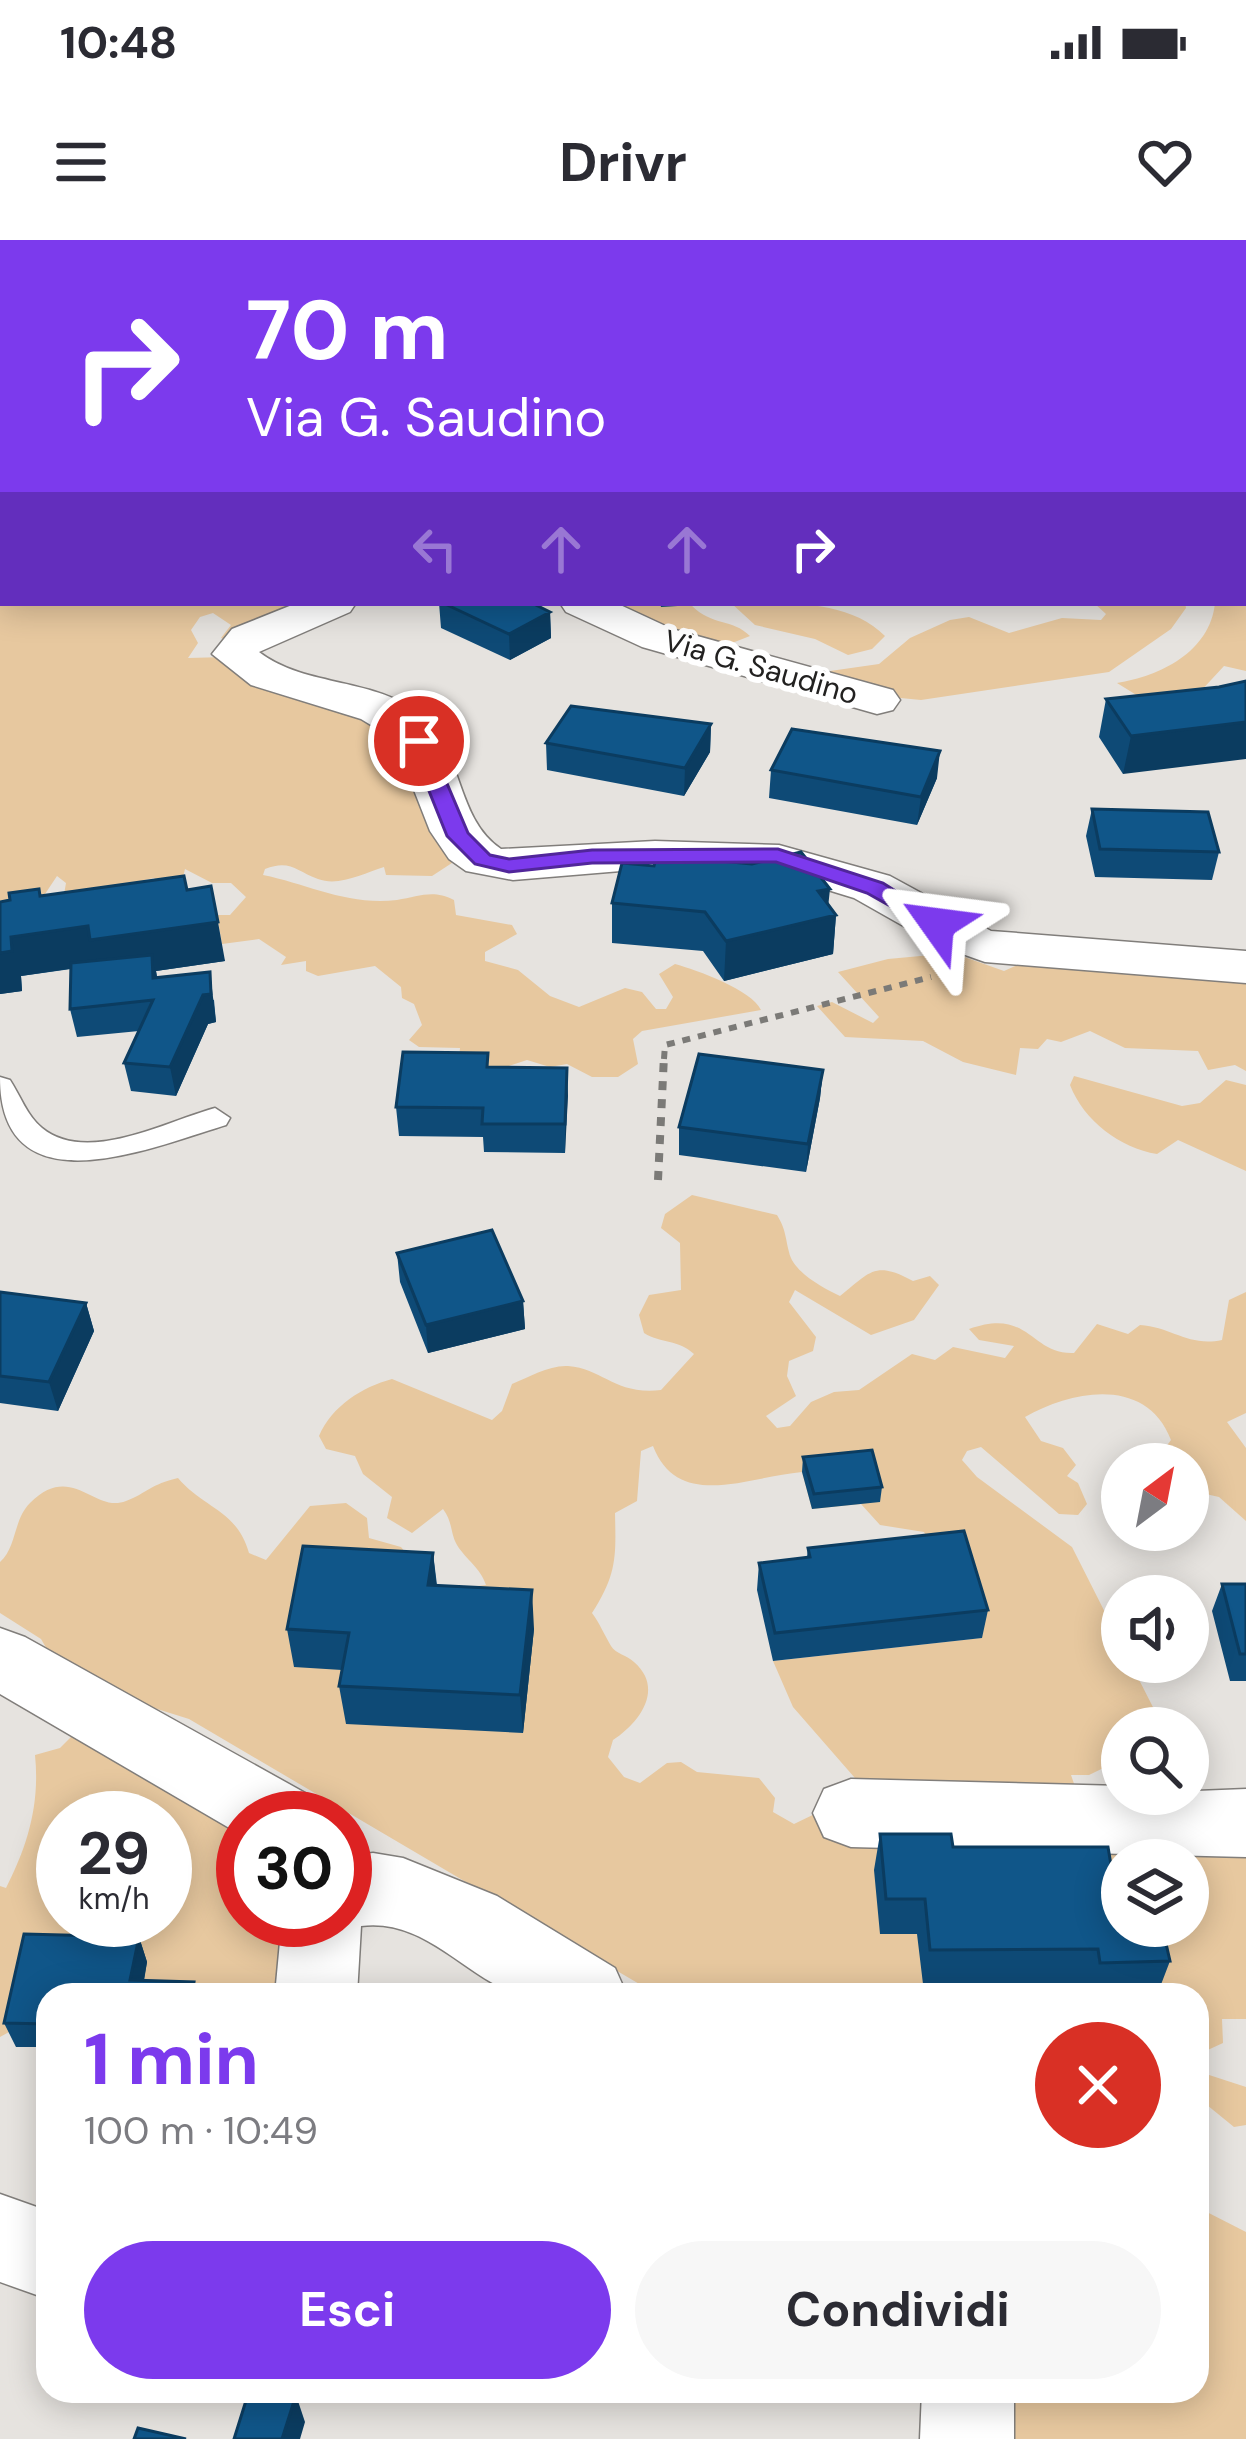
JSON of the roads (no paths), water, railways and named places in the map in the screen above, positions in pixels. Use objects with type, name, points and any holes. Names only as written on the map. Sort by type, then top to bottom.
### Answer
[{"type":"street","points":[[327,606],[247,638],[234,654],[258,671],[386,712],[412,729],[458,836],[482,860],[509,866],[592,856],[778,855],[875,888],[951,934],[985,946],[1246,967]]},
{"type":"street","name":"Via G. Saudino","points":[[588,606],[658,638],[877,700]]},
{"type":"street","points":[[0,1658],[233,1791]]},
{"type":"street","points":[[850,1813],[1246,1823]]},
{"type":"street","points":[[372,1883],[563,1983]]},
{"type":"street","points":[[317,1983],[320,1947]]},
{"type":"street","points":[[0,2238],[36,2251]]},
{"type":"street","points":[[968,2403],[968,2439]]},
{"type":"lane","points":[[0,1087],[30,1134],[70,1150],[93,1151],[215,1118]]}]
